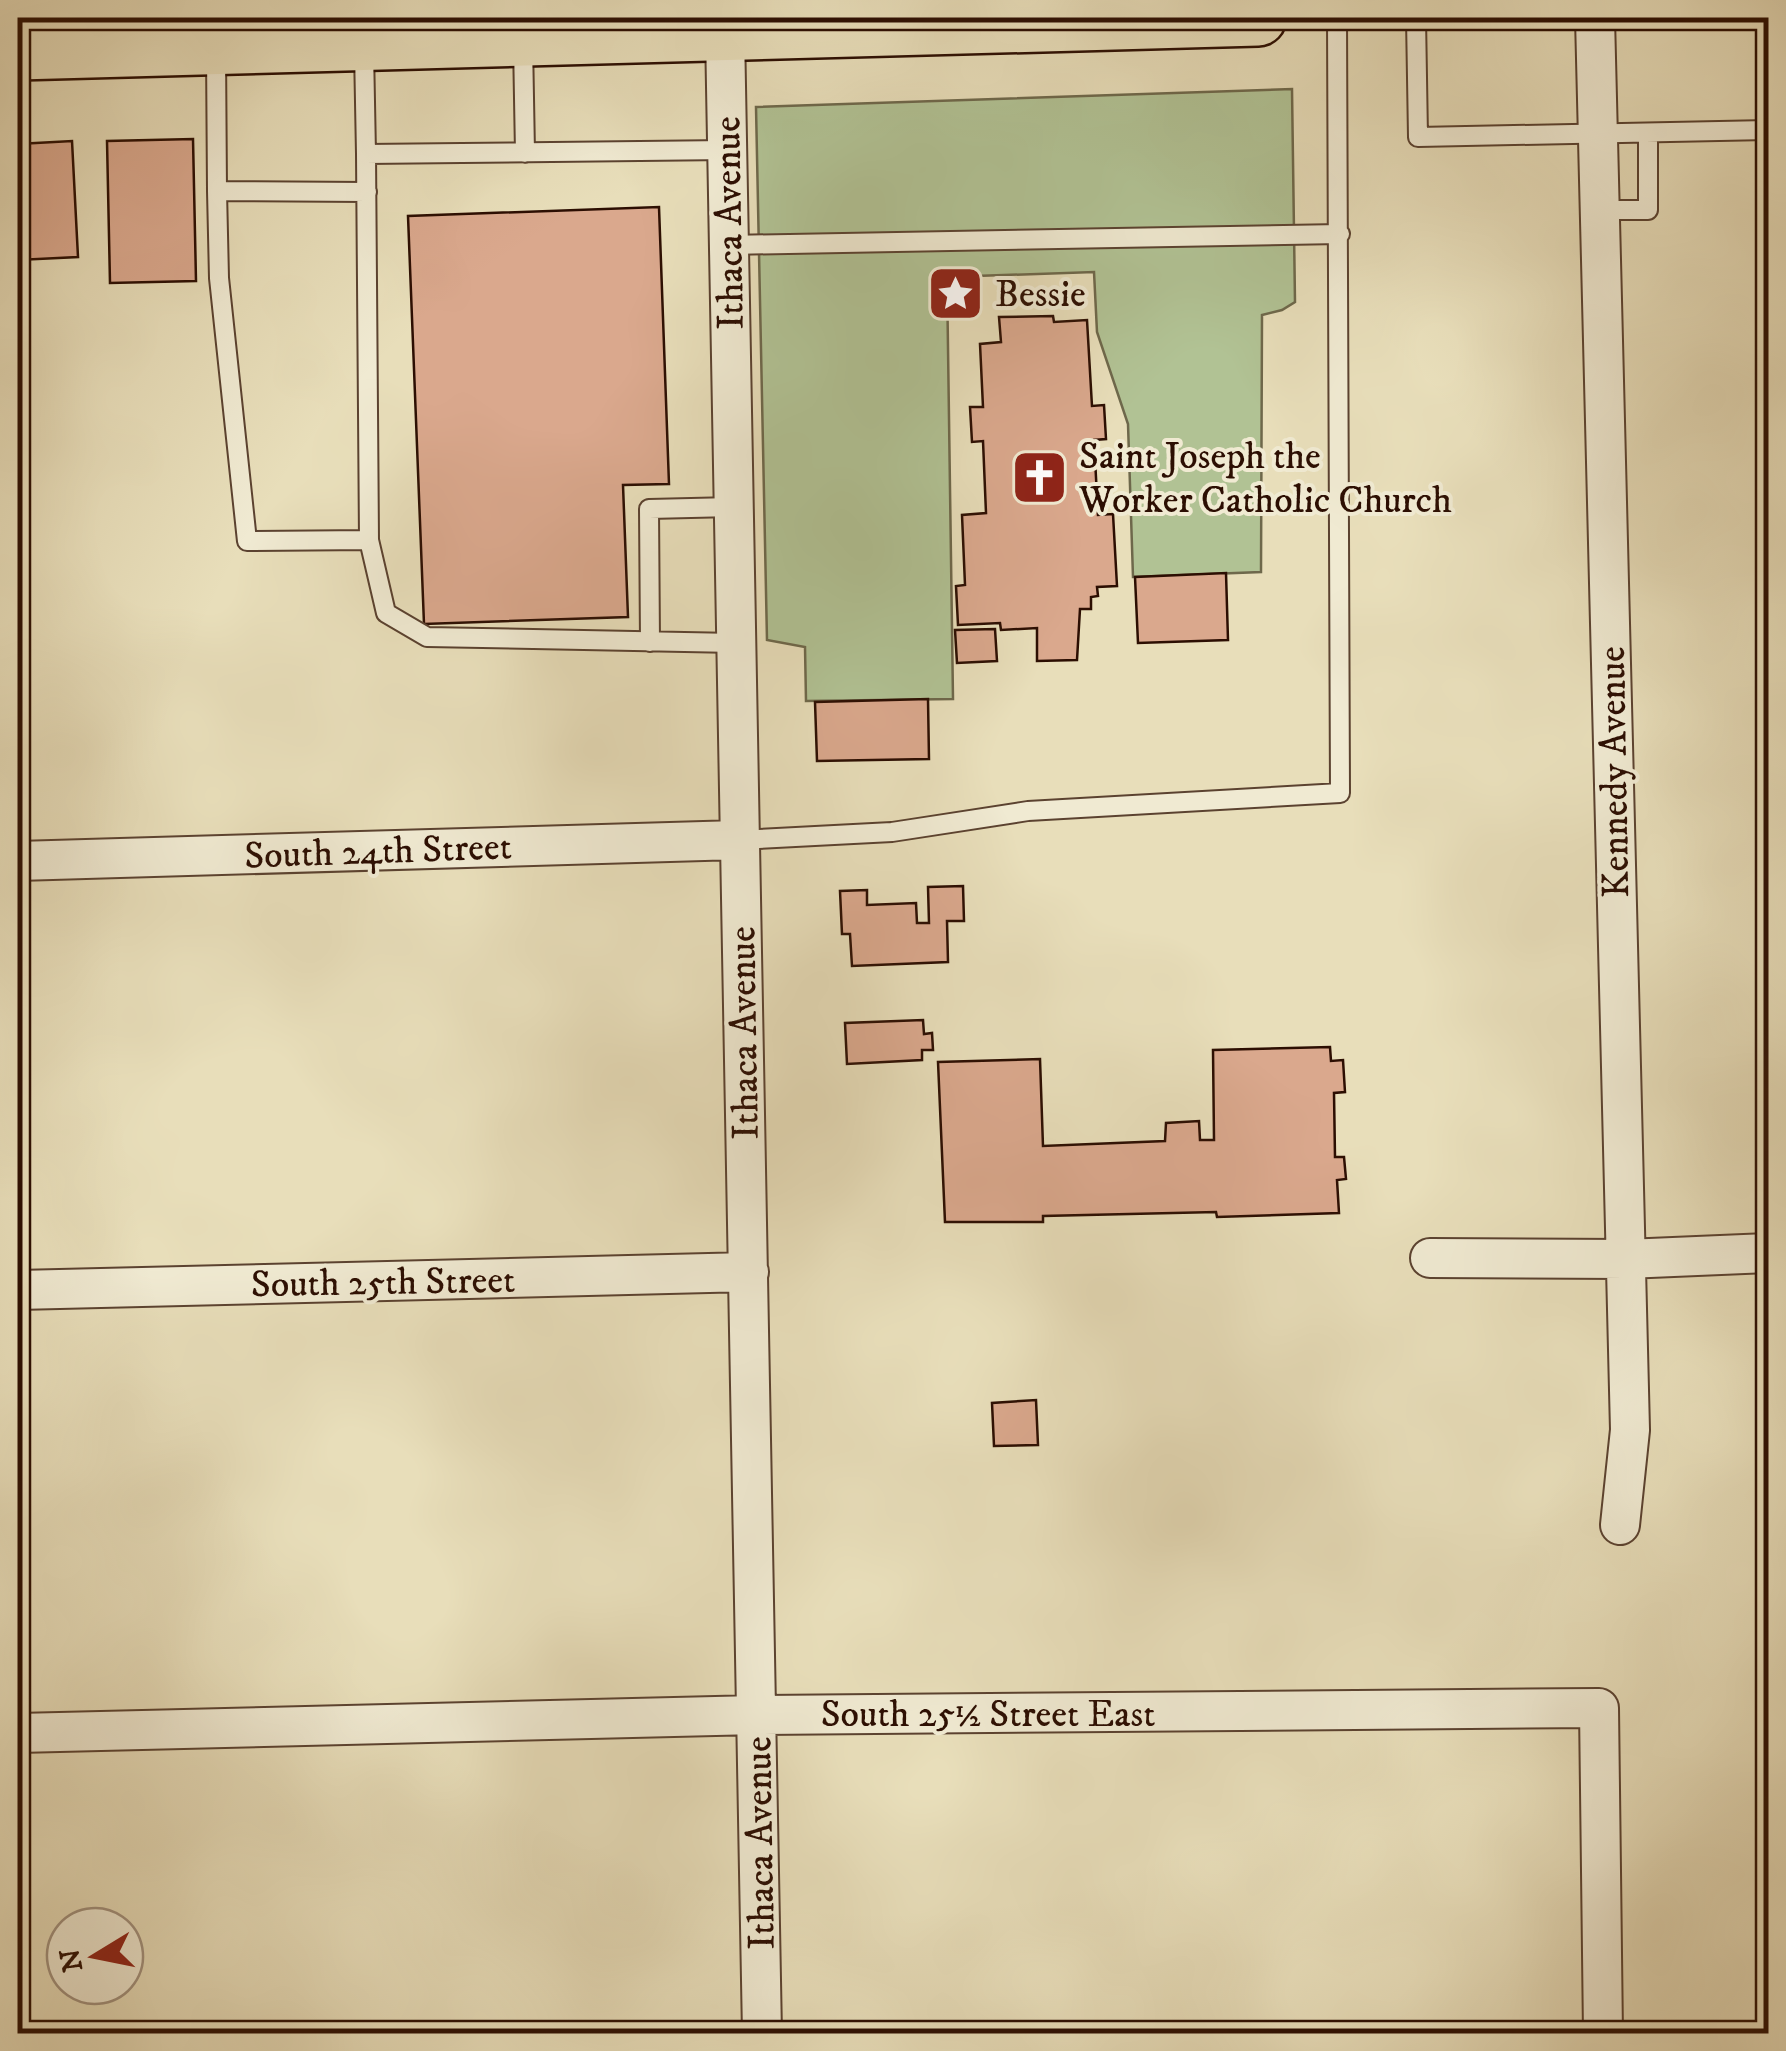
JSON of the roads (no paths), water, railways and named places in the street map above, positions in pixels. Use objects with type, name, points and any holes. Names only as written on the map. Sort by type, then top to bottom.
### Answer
[{"type":"main road","points":[[18,52],[524,36],[578,27],[725,32],[1258,18]]},
{"type":"street","name":"Kennedy Avenue","points":[[1594,18],[1630,1430],[1620,1525]]},
{"type":"street","name":"Ithaca Avenue","points":[[725,32],[762,2034]]},
{"type":"street","name":"South 24th Street","points":[[18,861],[738,840]]},
{"type":"street","points":[[1430,1258],[1626,1259],[1768,1253]]},
{"type":"street","name":"South 25th Street","points":[[18,1290],[749,1272]]},
{"type":"street","name":"South 25½ Street East","points":[[18,1733],[757,1715],[1599,1708],[1603,2034]]},
{"type":"lane","points":[[738,840],[892,832],[1028,811],[1340,792],[1338,18]]},
{"type":"lane","points":[[1416,18],[1418,137],[1768,130]]},
{"type":"lane","points":[[524,36],[525,153]]},
{"type":"lane","points":[[364,42],[369,540],[386,613],[427,636],[735,644]]},
{"type":"lane","points":[[216,47],[219,278],[247,540],[369,540]]},
{"type":"lane","points":[[1599,210],[1648,210],[1648,134]]},
{"type":"lane","points":[[366,154],[727,150]]},
{"type":"lane","points":[[217,191],[367,192]]},
{"type":"lane","points":[[729,245],[1340,234]]},
{"type":"lane","points":[[650,642],[649,508],[733,507]]},
{"type":"place","name":"Bessie","points":[[956,293]]},
{"type":"place","name":"Saint Joseph the Worker Catholic Church","points":[[1040,477]]}]
